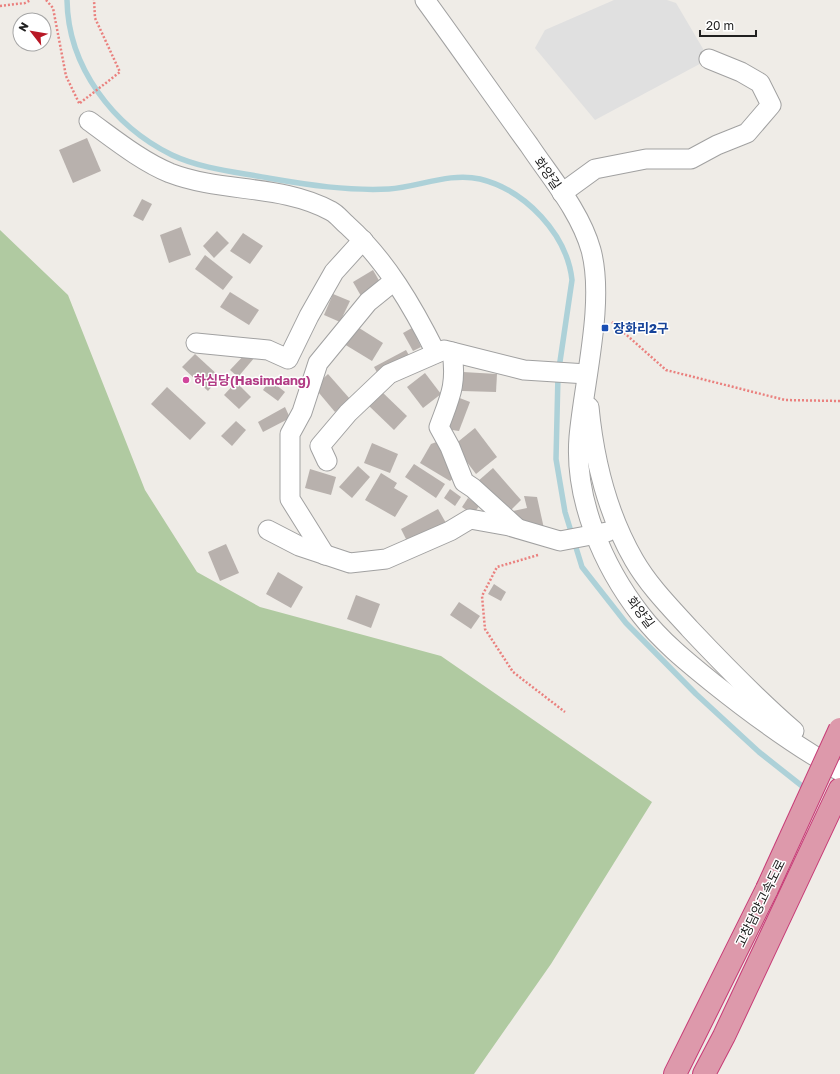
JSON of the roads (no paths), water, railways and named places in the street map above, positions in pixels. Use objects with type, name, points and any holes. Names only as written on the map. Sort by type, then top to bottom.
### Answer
[{"type":"highway","name":"고창담양고속도로","points":[[675,1074],[767,889],[840,730]]},
{"type":"highway","name":"고창담양고속도로","points":[[704,1074],[724,1036],[789,898],[839,776]]},
{"type":"street","name":"화양길","points":[[425,0],[562,193],[586,234],[594,267],[594,305],[579,439],[580,464],[591,536],[619,583],[641,615],[667,643],[747,711],[839,776]]},
{"type":"street","points":[[562,193],[595,169],[646,159],[691,159],[717,145],[747,134],[771,105],[760,83],[741,72],[709,59]]},
{"type":"street","points":[[89,121],[133,152],[170,173],[206,182],[295,197],[332,212],[363,240],[394,281],[455,370],[454,386],[440,427],[464,482],[473,488],[518,529]]},
{"type":"street","points":[[196,343],[268,350],[288,359],[309,316],[334,272],[363,240]]},
{"type":"street","points":[[325,555],[290,499],[290,434],[302,412],[318,363],[368,302],[394,281]]},
{"type":"street","points":[[327,461],[320,446],[348,413],[389,374],[444,352],[524,370],[587,374]]},
{"type":"street","name":"화양길","points":[[587,374],[590,417],[600,472],[620,529],[634,560],[655,591],[765,705],[839,776]]},
{"type":"street","points":[[268,530],[300,546],[350,563],[386,559],[450,531],[470,519],[518,529],[560,541],[620,529]]},
{"type":"waterway","points":[[67,0],[69,25],[76,48],[85,71],[98,92],[113,111],[131,128],[151,143],[172,155],[195,164],[219,170],[328,187],[389,189],[457,177],[469,177],[497,185],[513,193],[541,216],[553,231],[562,246],[572,280],[558,375],[556,459],[565,512],[582,567],[626,623],[696,694],[759,752],[807,790]]},
{"type":"place","name":"장화리2구","points":[[605,328]]},
{"type":"place","name":"하심당(Hasimdang)","points":[[186,380]]}]
